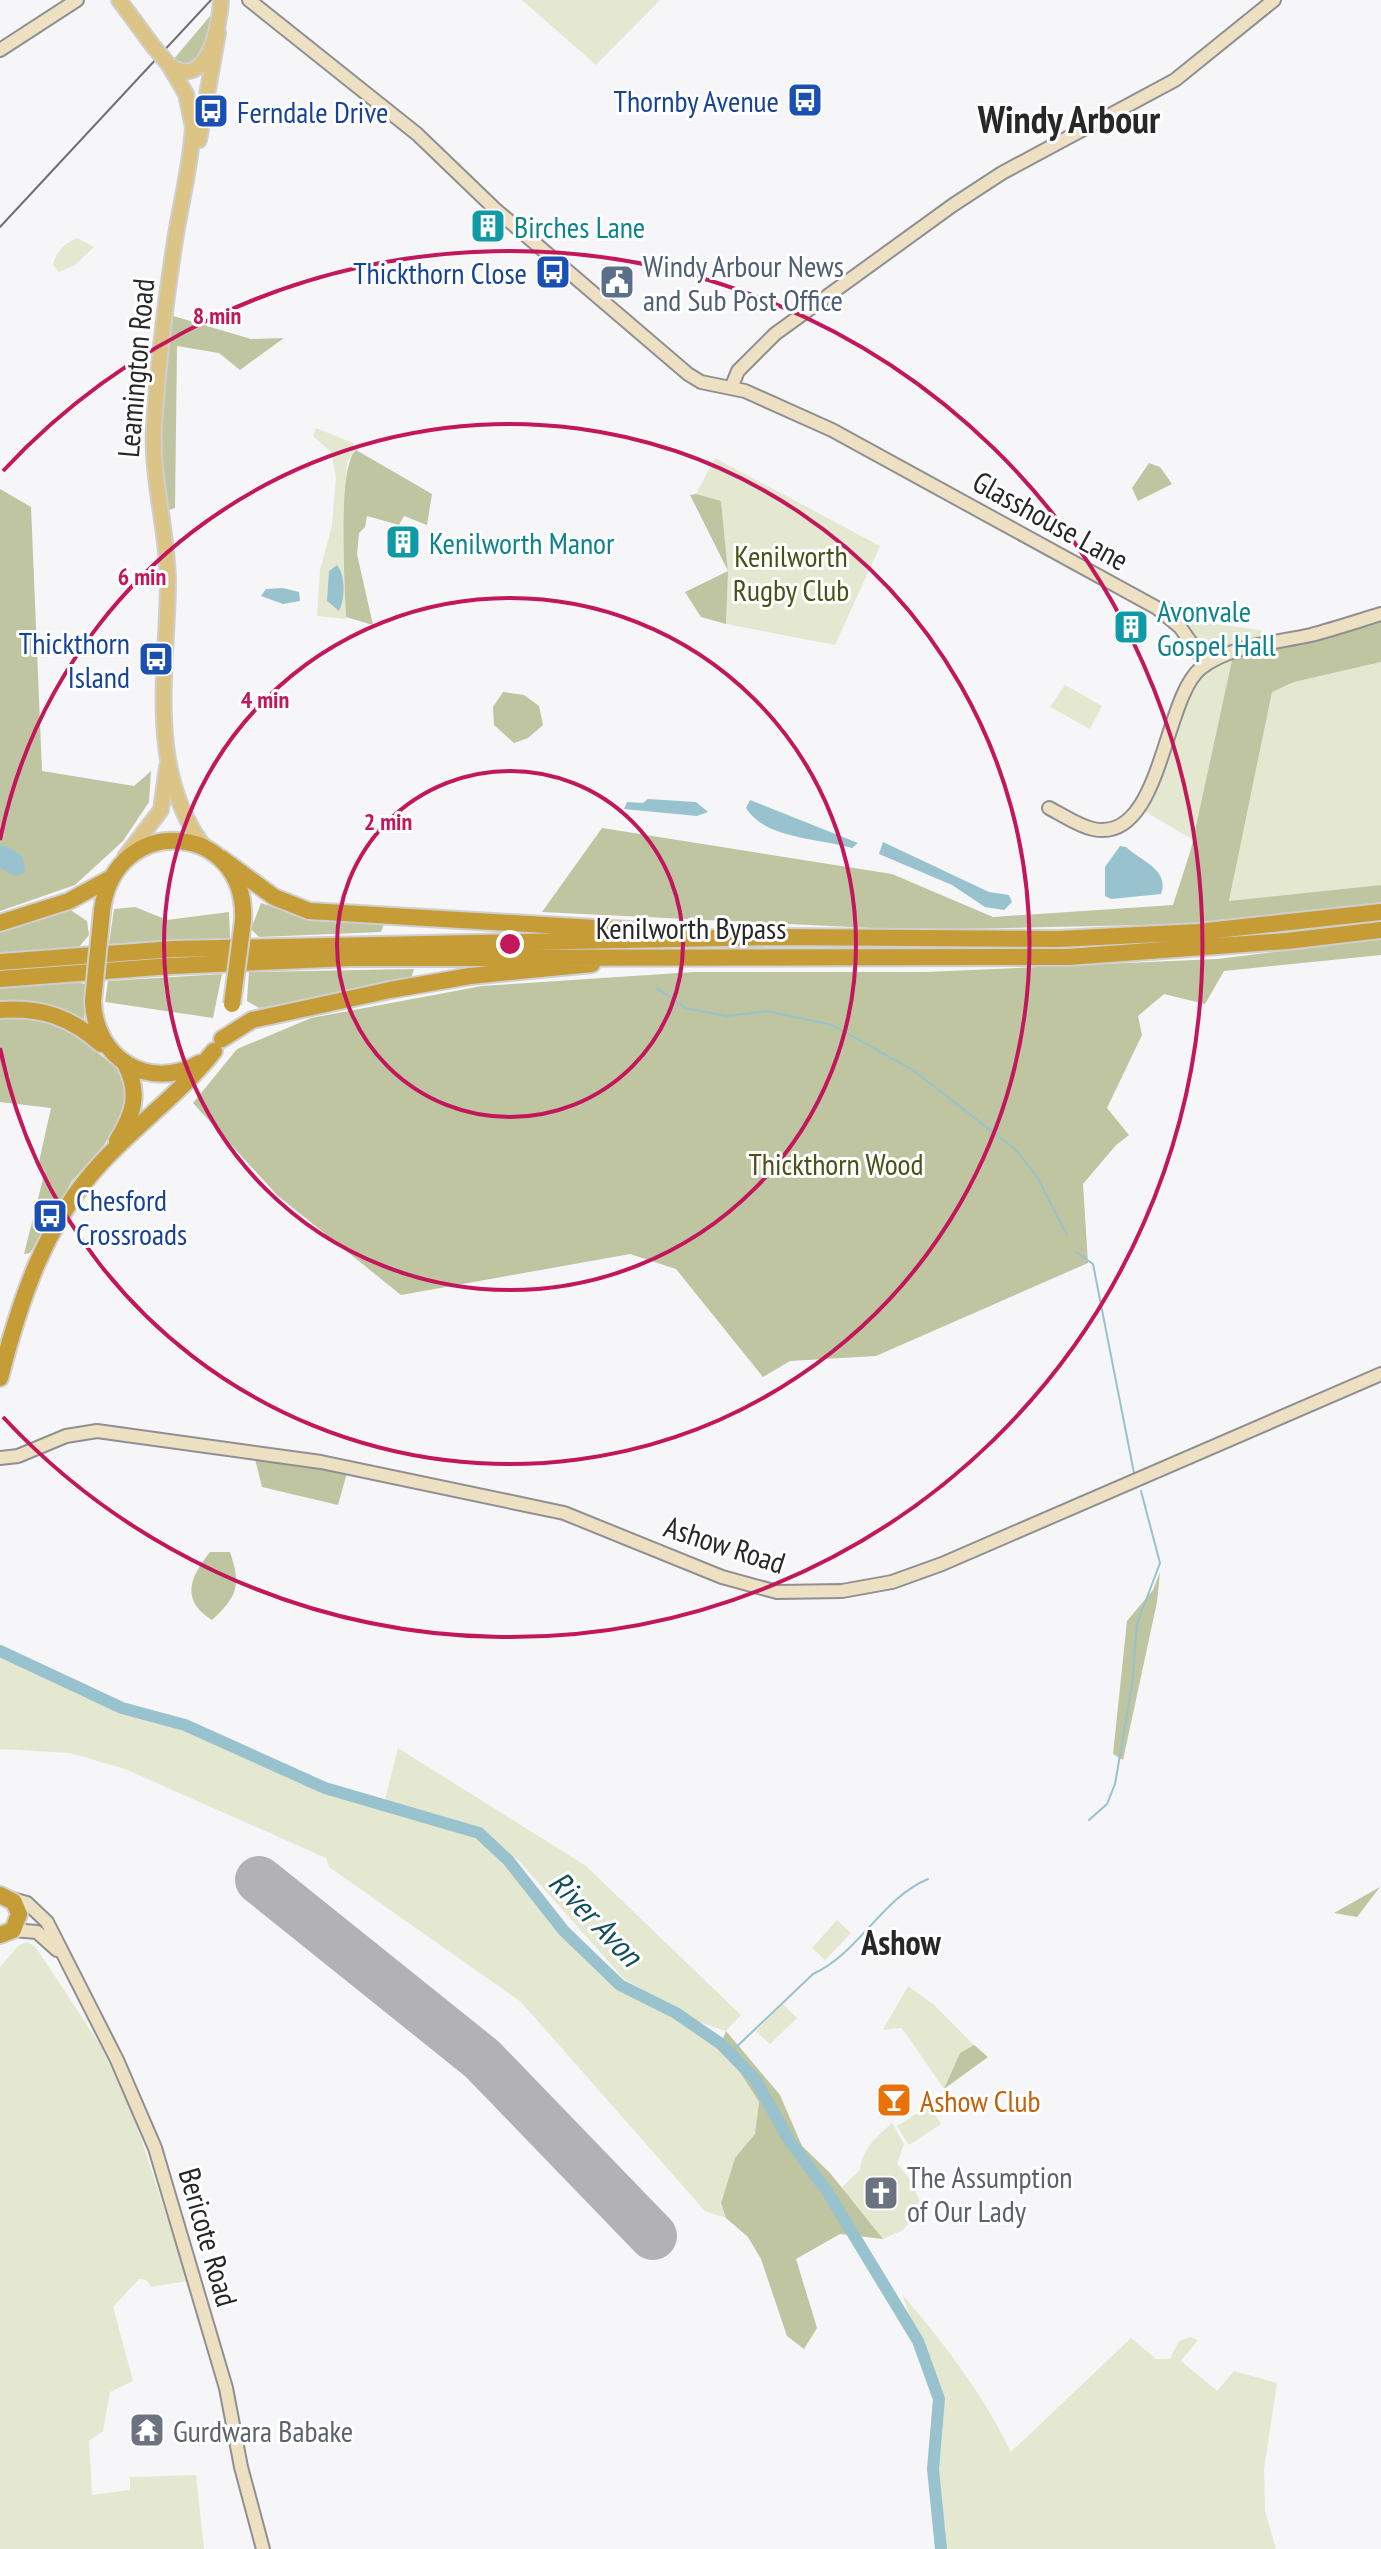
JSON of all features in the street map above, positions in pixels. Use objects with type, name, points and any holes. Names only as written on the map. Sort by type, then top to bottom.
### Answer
[{"type":"highway","points":[[0,1378],[18,1311],[40,1254],[67,1208],[110,1153],[130,1121],[135,1103],[133,1082],[99,1034],[93,1001],[102,911],[111,878],[122,861],[148,844],[167,840],[205,848],[274,897],[309,911],[731,938]]},
{"type":"highway","points":[[110,1153],[193,1076],[218,1045],[232,1004],[243,921],[239,885],[221,858]]},
{"type":"highway","points":[[0,923],[69,901],[111,878]]},
{"type":"highway","name":"Kenilworth Bypass","points":[[0,962],[174,949],[731,938],[1059,939],[1198,932],[1381,912]]},
{"type":"highway","name":"Kenilworth Bypass","points":[[0,979],[351,958],[693,955],[1068,957],[1287,941],[1381,930]]},
{"type":"highway","points":[[0,1010],[34,1009],[56,1014],[82,1028],[120,1060],[144,1072],[173,1074],[192,1068],[252,1020],[470,976],[693,955]]},
{"type":"highway","points":[[4,1895],[19,1914],[5,1936]]},
{"type":"main road","name":"Leamington Road","points":[[186,182],[197,149],[224,3]]},
{"type":"main road","name":"Leamington Road","points":[[122,6],[181,83],[191,114],[186,182],[162,342],[154,438],[155,482],[168,564],[161,698],[167,751],[167,787],[161,810],[122,861]]},
{"type":"main road","points":[[169,65],[180,71],[198,66],[208,56],[218,33]]},
{"type":"main road","name":"Leamington Road","points":[[167,751],[188,815],[205,848]]},
{"type":"street","points":[[0,50],[77,0]]},
{"type":"street","points":[[110,0],[122,6]]},
{"type":"street","points":[[249,0],[417,134],[495,209],[688,374],[701,382],[731,388],[738,371],[775,334],[955,204],[1002,173],[1175,80],[1274,0]]},
{"type":"street","name":"Glasshouse Lane","points":[[731,388],[832,430],[1157,608],[1180,627],[1206,664]]},
{"type":"street","points":[[1049,808],[1092,829],[1102,830],[1129,820],[1144,798],[1162,758],[1187,684],[1206,664],[1261,643],[1306,636],[1381,614]]},
{"type":"street","name":"Ashow Road","points":[[22,1454],[66,1436],[107,1431],[321,1462],[552,1509],[749,1586],[808,1594],[892,1582],[942,1564],[1381,1374]]},
{"type":"street","points":[[0,1458],[22,1454]]},
{"type":"street","points":[[0,1467],[22,1454]]},
{"type":"street","name":"Bericote Road","points":[[4,1895],[27,1903],[40,1914],[133,2094],[162,2169],[226,2388],[241,2467],[263,2549]]},
{"type":"street","name":"Bericote Road","points":[[5,1936],[37,1932],[62,1956]]},
{"type":"green space","points":[[522,0],[660,0],[596,65]]},
{"type":"green space","points":[[216,9],[205,53],[190,65],[173,60]]},
{"type":"green space","points":[[77,238],[94,247],[75,265],[59,272],[53,265],[58,252]]},
{"type":"green space","points":[[170,315],[251,339],[284,338],[240,370],[219,353],[177,346],[175,508],[166,511],[161,436]]},
{"type":"green space","points":[[316,428],[353,443],[354,452],[347,462],[343,546],[346,619],[317,616],[320,570],[332,526],[336,477],[331,452],[313,436]]},
{"type":"green space","points":[[356,450],[432,494],[427,525],[404,516],[399,525],[367,516],[365,527],[359,533],[357,554],[373,625],[346,617],[344,502],[350,461]]},
{"type":"green space","name":"Kenilworth Rugby Club","points":[[715,458],[880,546],[835,645],[726,624],[728,572],[721,502],[696,494]]},
{"type":"green space","points":[[1149,463],[1160,467],[1172,484],[1138,501],[1132,488]]},
{"type":"green space","points":[[0,489],[31,507],[42,771],[134,786],[151,771],[149,802],[123,841],[75,885],[0,911]]},
{"type":"green space","points":[[690,495],[721,501],[728,571]]},
{"type":"green space","points":[[728,571],[726,624],[701,617],[685,592]]},
{"type":"green space","points":[[1166,600],[1206,623],[1261,630],[1261,643],[1206,664],[1160,610]]},
{"type":"green space","points":[[1381,621],[1381,662],[1294,682],[1272,692],[1229,901],[1381,885],[1381,905],[1192,924],[914,930],[542,912],[602,828],[892,874],[993,917],[1173,905],[1191,849],[1232,660],[1261,647],[1315,640]]},
{"type":"green space","points":[[1231,657],[1193,840],[1143,810],[1160,775],[1191,685],[1210,666]]},
{"type":"green space","points":[[1381,662],[1381,885],[1229,902],[1272,692],[1294,682]]},
{"type":"green space","points":[[1065,685],[1102,706],[1090,729],[1050,707]]},
{"type":"green space","points":[[503,692],[524,695],[539,706],[543,725],[528,738],[514,743],[494,725],[493,707]]},
{"type":"green space","points":[[261,903],[311,920],[384,924],[381,932],[259,937],[251,929]]},
{"type":"green space","points":[[135,907],[167,920],[229,912],[230,938],[109,944],[114,909]]},
{"type":"green space","points":[[69,909],[87,921],[89,935],[79,947],[0,954],[0,932]]},
{"type":"green space","name":"Thickthorn Wood","points":[[1381,939],[1381,955],[1224,971],[1205,1004],[1164,994],[1138,1016],[1142,1035],[1107,1108],[1129,1135],[1116,1145],[1083,1184],[1088,1263],[876,1356],[790,1361],[763,1377],[676,1269],[630,1254],[401,1295],[278,1196],[193,1103],[237,1049],[311,1018],[482,986],[694,972],[926,972],[1217,959]]},
{"type":"green space","points":[[414,969],[410,982],[259,1008],[247,1001],[249,972]]},
{"type":"green space","points":[[222,974],[213,1018],[105,1002],[108,981]]},
{"type":"green space","points":[[67,981],[86,984],[84,1021],[41,1003],[0,1004],[0,989]]},
{"type":"green space","points":[[31,1015],[63,1025],[118,1069],[129,1089],[129,1105],[104,1145],[72,1181],[30,1253],[24,1254],[45,1171],[39,1162],[51,1108],[0,1102],[0,1017]]},
{"type":"green space","points":[[255,1459],[347,1473],[338,1505],[262,1487]]},
{"type":"green space","points":[[210,1552],[230,1552],[236,1582],[232,1597],[212,1620],[195,1604],[192,1596],[193,1579]]},
{"type":"green space","points":[[1160,1572],[1157,1602],[1123,1760],[1113,1754],[1127,1621],[1153,1590]]},
{"type":"green space","points":[[0,1651],[122,1708],[185,1725],[325,1788],[479,1833],[508,1860],[564,1931],[620,1985],[676,2013],[721,2044],[759,2102],[755,2135],[735,2158],[721,2202],[726,2218],[705,2211],[521,2002],[329,1867],[326,1858],[125,1769],[70,1753],[0,1749]]},
{"type":"green space","points":[[398,1748],[586,1866],[741,2015],[726,2031],[701,2023],[624,1979],[519,1861],[479,1827],[385,1800]]},
{"type":"green space","points":[[1380,1887],[1357,1917],[1334,1913]]},
{"type":"green space","points":[[837,1920],[851,1933],[825,1960],[812,1948]]},
{"type":"green space","points":[[27,1942],[35,1946],[99,2043],[131,2108],[188,2281],[151,2287],[146,2280],[139,2279],[113,2307],[133,2381],[110,2392],[103,2431],[89,2441],[92,2495],[130,2490],[130,2477],[196,2475],[204,2549],[0,2549],[0,1967],[19,1945]]},
{"type":"green space","points":[[908,1986],[934,2005],[974,2045],[960,2053],[944,2089],[902,2028],[883,2030]]},
{"type":"green space","points":[[783,2004],[797,2018],[770,2044],[756,2031]]},
{"type":"green space","points":[[726,2031],[780,2095],[802,2146],[830,2173],[883,2239],[840,2234],[796,2259],[817,2328],[804,2349],[787,2336],[761,2259],[748,2237],[726,2218],[721,2203],[735,2158],[755,2134],[759,2102],[721,2043]]},
{"type":"green space","points":[[974,2045],[988,2057],[944,2089],[960,2053]]},
{"type":"green space","points":[[929,2106],[941,2124],[909,2145],[897,2126]]},
{"type":"green space","points":[[892,2123],[904,2144],[897,2164],[911,2180],[922,2207],[903,2230],[883,2239],[841,2188],[860,2170],[867,2149]]},
{"type":"green space","points":[[902,2294],[962,2370],[1011,2452],[1131,2338],[1156,2359],[1170,2359],[1179,2341],[1190,2337],[1198,2340],[1181,2361],[1217,2391],[1234,2371],[1277,2383],[1264,2469],[1265,2511],[1276,2549],[941,2549],[933,2469],[939,2399]]},
{"type":"water","points":[[337,565],[344,588],[339,611],[327,601],[329,571]]},
{"type":"water","points":[[283,588],[299,592],[300,601],[283,604],[261,596],[266,589]]},
{"type":"water","points":[[648,799],[696,802],[708,812],[697,816],[624,809],[627,802],[643,803]]},
{"type":"water","points":[[750,800],[858,843],[852,848],[779,832],[755,818],[746,808]]},
{"type":"water","points":[[883,842],[989,892],[1009,895],[1012,902],[1004,910],[985,907],[952,885],[879,854]]},
{"type":"water","points":[[0,846],[7,846],[23,857],[25,873],[15,876],[0,868]]},
{"type":"water","points":[[1120,846],[1126,847],[1158,872],[1163,886],[1161,894],[1111,899],[1105,896],[1105,867]]},
{"type":"waterway","points":[[657,988],[685,1008],[727,1016],[767,1011],[832,1025],[913,1070],[1016,1150],[1038,1178],[1067,1235]]},
{"type":"waterway","points":[[1076,1252],[1093,1264],[1134,1473]]},
{"type":"waterway","points":[[1089,1820],[1107,1804],[1115,1784],[1132,1685],[1137,1624],[1160,1563],[1141,1491]]},
{"type":"waterway","name":"River Avon","points":[[0,1651],[122,1708],[185,1725],[325,1788],[479,1833],[508,1860],[564,1931],[620,1985],[676,2013],[721,2044],[755,2079],[789,2140],[827,2191],[918,2341],[939,2399],[933,2469],[941,2549]]},
{"type":"waterway","points":[[730,2053],[813,1974],[843,1953],[897,1899],[928,1879]]},
{"type":"runway","points":[[259,1880],[482,2059],[653,2236]]},
{"type":"railway","points":[[0,227],[211,0]]},
{"type":"place","name":"Thornby Avenue","points":[[805,100]]},
{"type":"place","name":"Ferndale Drive","points":[[211,111]]},
{"type":"place","name":"Birches Lane","points":[[488,226]]},
{"type":"place","name":"Thickthorn Close","points":[[553,272]]},
{"type":"place","name":"Windy Arbour News and Sub Post Office","points":[[617,282]]},
{"type":"place","name":"Kenilworth Manor","points":[[403,542]]},
{"type":"place","name":"Avonvale Gospel Hall","points":[[1131,627]]},
{"type":"place","name":"Thickthorn Island","points":[[156,659]]},
{"type":"place","name":"Chesford Crossroads","points":[[50,1216]]},
{"type":"place","name":"Ashow Club","points":[[894,2100]]},
{"type":"place","name":"The Assumption of Our Lady","points":[[881,2193]]},
{"type":"place","name":"Gurdwara Babake","points":[[147,2430]]},
{"type":"district","name":"Windy Arbour","points":[[1069,118]]},
{"type":"district","name":"Ashow","points":[[901,1942]]}]
